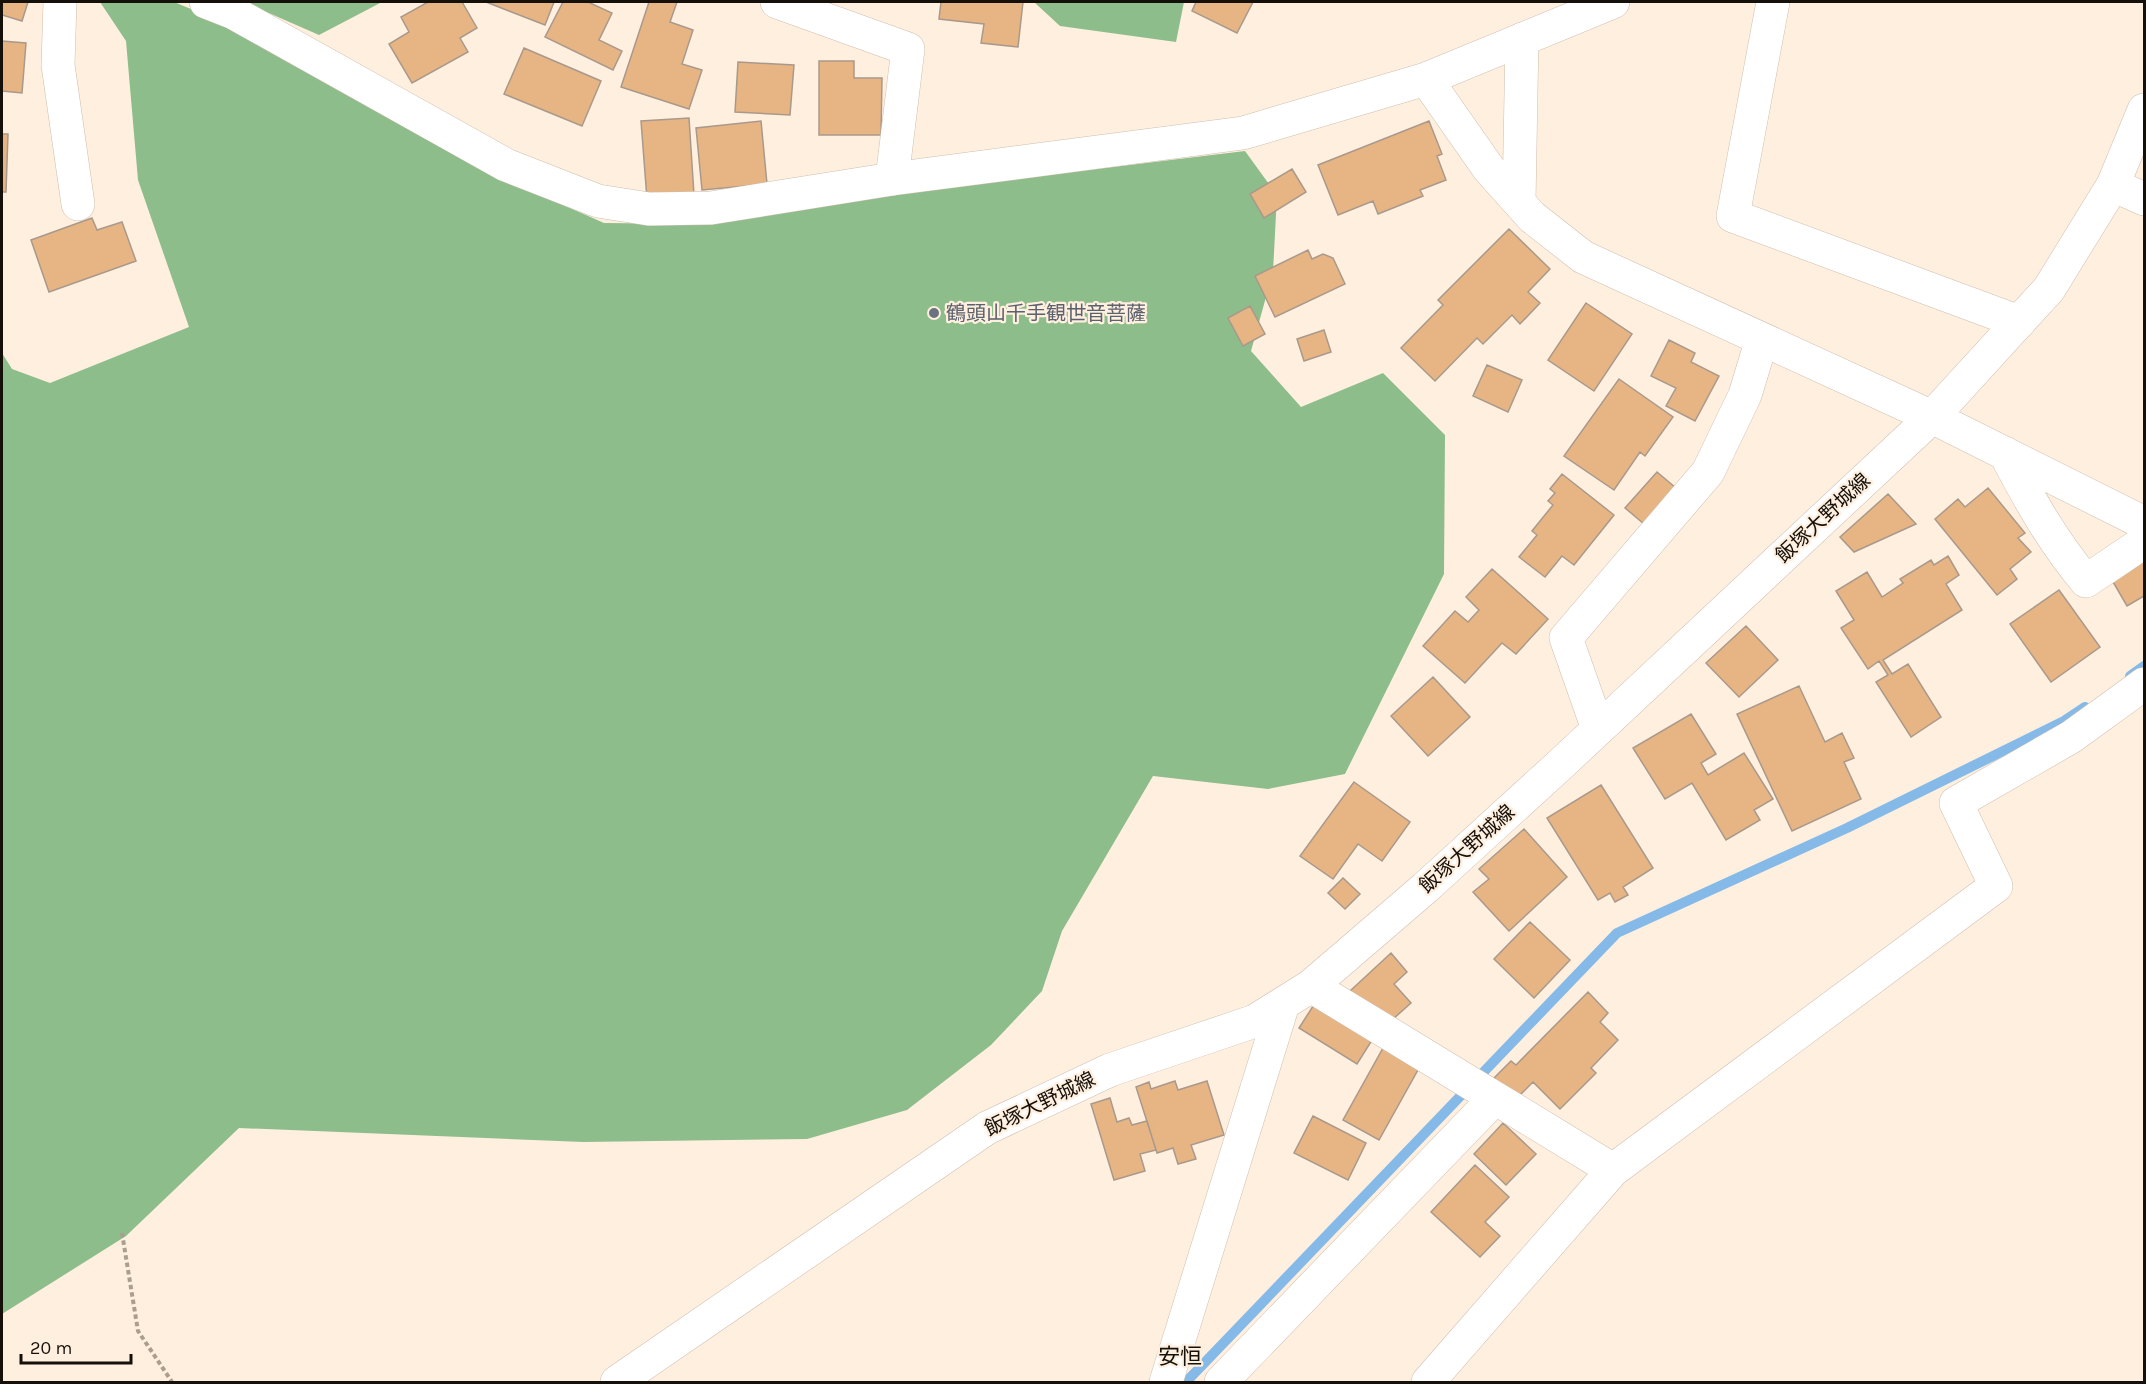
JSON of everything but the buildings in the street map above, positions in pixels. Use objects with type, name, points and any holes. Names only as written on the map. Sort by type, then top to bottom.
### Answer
[{"type":"street","points":[[60,2],[58,65],[78,204]]},
{"type":"street","points":[[206,2],[234,14],[506,165],[598,201],[649,209],[711,208],[892,180],[1243,133],[1426,79],[1613,2]]},
{"type":"street","points":[[777,2],[908,49],[892,180]]},
{"type":"street","points":[[1773,2],[1733,216],[2019,322]]},
{"type":"street","points":[[1519,202],[1522,39]]},
{"type":"street","points":[[1426,79],[1489,169],[1532,217],[1583,257],[1932,417],[2145,523]]},
{"type":"street","name":"飯塚大野城線","points":[[616,1383],[987,1128],[1110,1070],[1255,1021],[1311,986],[1425,888],[1932,417],[2049,289],[2113,185],[2145,110]]},
{"type":"street","points":[[2113,185],[2145,200]]},
{"type":"street","points":[[1598,729],[1566,638],[1708,472],[1745,395],[1762,339]]},
{"type":"street","points":[[2005,453],[2027,497],[2063,555],[2086,581],[2145,542]]},
{"type":"street","points":[[1428,1383],[1613,1170],[1996,886],[1956,803],[2071,737],[2145,684]]},
{"type":"street","points":[[1311,986],[1613,1170]]},
{"type":"street","points":[[1166,1383],[1283,1004]]},
{"type":"street","points":[[1221,1383],[1476,1087]]},
{"type":"path","points":[[122,1233],[138,1331],[172,1383]]},
{"type":"green space","points":[[100,2],[174,2],[220,21],[488,172],[604,223],[693,224],[891,194],[1245,151],[1277,195],[1273,272],[1251,351],[1301,407],[1383,373],[1445,435],[1444,574],[1345,774],[1268,789],[1153,776],[1062,931],[1042,991],[991,1045],[907,1110],[807,1139],[583,1142],[239,1128],[126,1236],[2,1314],[2,353],[12,369],[50,383],[189,327],[138,180],[126,41]]},
{"type":"green space","points":[[244,2],[382,2],[319,35]]},
{"type":"green space","points":[[1034,2],[1184,2],[1176,42],[1060,26]]},
{"type":"waterway","points":[[2130,676],[2144,666]]},
{"type":"waterway","points":[[1186,1382],[1617,933],[1847,828],[2064,721],[2085,707]]},
{"type":"place","name":"鶴頭山千手観世音菩薩","points":[[934,313]]},
{"type":"district","name":"安恒","points":[[1180,1357]]}]
